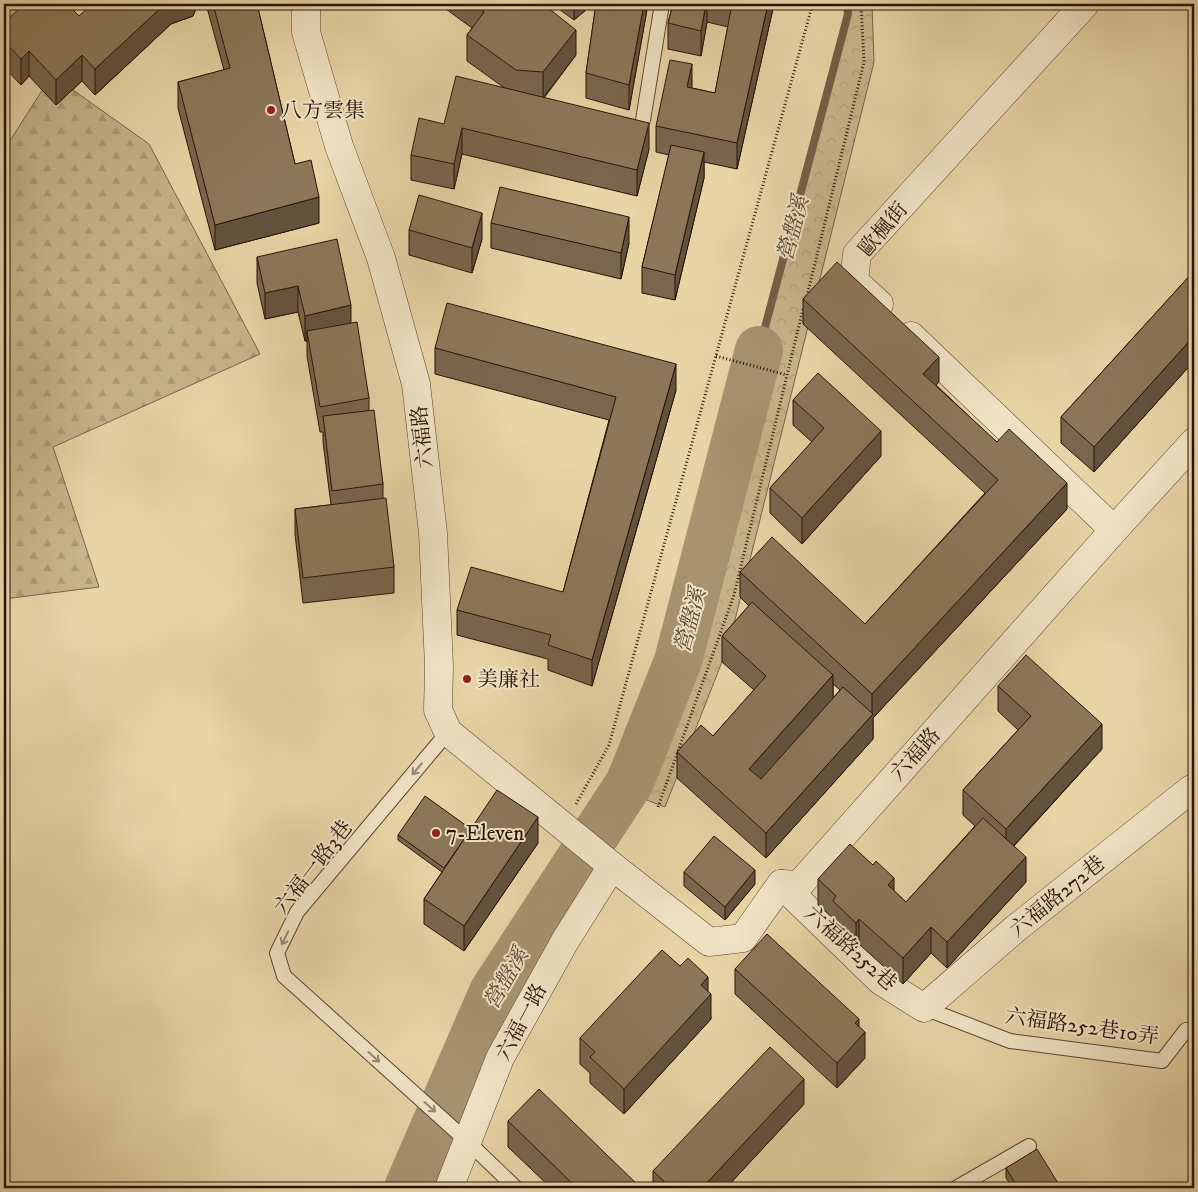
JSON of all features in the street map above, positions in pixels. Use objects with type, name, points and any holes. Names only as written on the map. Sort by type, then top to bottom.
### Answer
[{"type":"street","name":"六福路","points":[[306,4],[306,32],[339,146],[381,258],[416,384],[432,533],[439,666],[438,710],[448,732],[612,865]]},
{"type":"street","name":"歐楓街","points":[[1085,4],[857,254],[854,281],[1114,530]]},
{"type":"street","name":"六福路","points":[[781,884],[799,885],[1194,442]]},
{"type":"street","name":"六福路272巷","points":[[924,1008],[1015,929],[1194,788]]},
{"type":"street","points":[[612,865],[709,942],[743,938],[781,884]]},
{"type":"street","name":"六福一路","points":[[449,1188],[460,1135],[565,940],[612,865]]},
{"type":"street","name":"六福路252巷","points":[[781,884],[881,981],[924,1008]]},
{"type":"lane","points":[[643,120],[662,4]]},
{"type":"lane","name":"六福一路3巷","points":[[448,732],[297,912],[277,953],[284,976],[460,1135]]},
{"type":"lane","name":"六福路252巷10弄","points":[[924,1008],[1010,1041],[1162,1061],[1186,1030],[1194,1034]]},
{"type":"lane","points":[[460,1135],[516,1188]]},
{"type":"lane","points":[[956,1188],[1029,1146]]},
{"type":"path","points":[[4,10],[10,4]]},
{"type":"path","points":[[565,827],[609,745],[717,356],[811,10],[811,4]]},
{"type":"path","points":[[806,299],[864,62],[861,4]]},
{"type":"path","points":[[658,807],[734,595],[804,308]]},
{"type":"path","points":[[717,356],[787,374]]},
{"type":"green space","points":[[4,4],[44,4],[4,41]]},
{"type":"green space","points":[[849,4],[872,4],[874,62],[729,644],[665,807],[628,793],[679,662],[850,13]]},
{"type":"green space","points":[[52,75],[149,144],[260,354],[53,447],[99,587],[4,599],[4,150]]},
{"type":"building","points":[[24,4],[67,4],[79,16],[92,4],[165,4],[95,69],[82,55],[56,80],[29,51],[21,59],[4,41],[4,23]]},
{"type":"building","points":[[213,4],[257,4],[295,164],[311,160],[319,197],[215,225],[178,82],[230,68]]},
{"type":"building","points":[[474,4],[543,4],[576,30],[543,72],[516,70],[467,35],[484,12]]},
{"type":"building","points":[[596,4],[644,4],[629,85],[586,73]]},
{"type":"building","points":[[673,4],[706,4],[701,31],[668,23]]},
{"type":"building","points":[[732,4],[768,4],[737,143],[656,126],[670,60],[692,64],[687,87],[715,93]]},
{"type":"building","points":[[456,76],[649,123],[637,170],[462,128],[454,164],[411,155],[419,118],[444,124]]},
{"type":"building","points":[[671,145],[704,152],[675,275],[642,267]]},
{"type":"building","points":[[500,187],[629,217],[621,253],[491,223]]},
{"type":"building","points":[[419,195],[482,213],[472,248],[409,230]]},
{"type":"building","points":[[337,239],[351,305],[305,316],[298,286],[265,293],[257,257]]},
{"type":"building","points":[[837,262],[939,357],[923,374],[997,442],[1009,429],[1067,483],[872,694],[740,572],[772,537],[865,624],[998,480],[803,299]]},
{"type":"building","points":[[1194,271],[1194,336],[1094,447],[1061,417]]},
{"type":"building","points":[[447,303],[676,364],[592,660],[548,645],[551,635],[457,610],[471,567],[563,592],[616,397],[435,348]]},
{"type":"building","points":[[357,322],[369,398],[320,407],[307,331]]},
{"type":"building","points":[[818,373],[881,431],[802,518],[770,488],[824,428],[793,400]]},
{"type":"building","points":[[374,410],[383,484],[332,491],[323,416]]},
{"type":"building","points":[[386,498],[394,567],[303,578],[295,509]]},
{"type":"building","points":[[752,602],[833,675],[749,769],[761,779],[843,687],[873,714],[766,833],[677,752],[701,725],[713,736],[766,676],[722,636]]},
{"type":"building","points":[[1026,655],[1102,724],[1006,829],[963,790],[1031,716],[998,686]]},
{"type":"building","points":[[497,790],[538,817],[464,926],[424,899]]},
{"type":"building","points":[[425,796],[471,829],[444,868],[398,835]]},
{"type":"building","points":[[983,818],[1026,857],[947,942],[931,927],[903,958],[859,919],[856,923],[833,901],[836,896],[818,879],[850,844],[873,865],[876,861],[894,878],[888,885],[906,902]]},
{"type":"building","points":[[714,836],[755,870],[725,907],[684,872]]},
{"type":"building","points":[[767,934],[859,1019],[855,1023],[865,1032],[837,1063],[735,969]]},
{"type":"building","points":[[662,950],[680,966],[688,958],[708,977],[701,985],[711,994],[624,1089],[590,1057],[595,1052],[580,1038]]},
{"type":"building","points":[[770,1047],[804,1079],[702,1188],[671,1188],[653,1171]]},
{"type":"building","points":[[539,1089],[641,1188],[577,1188],[508,1121]]},
{"type":"building","points":[[1037,1149],[1061,1188],[1018,1188],[1006,1168]]},
{"type":"waterway","name":"營盤溪","points":[[759,350],[848,14],[847,4]]},
{"type":"waterway","name":"營盤溪","points":[[408,1188],[493,992],[630,782],[678,661],[759,350]]},
{"type":"place","name":"八方雲集","points":[[271,110]]},
{"type":"place","name":"美廉社","points":[[467,679]]},
{"type":"place","name":"7-Eleven","points":[[436,833]]}]
